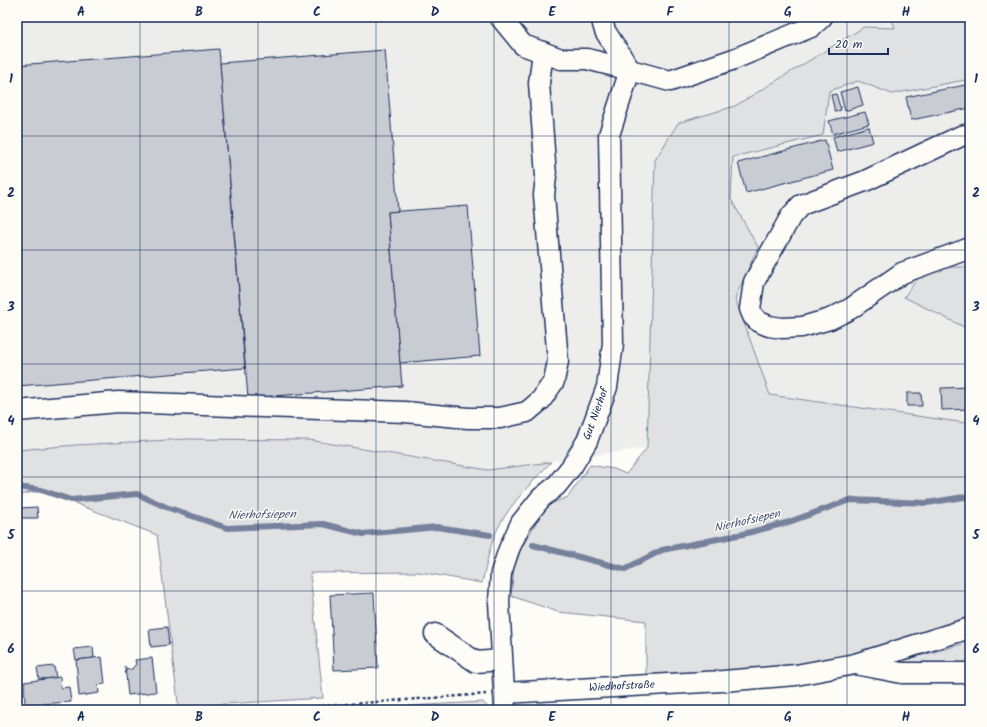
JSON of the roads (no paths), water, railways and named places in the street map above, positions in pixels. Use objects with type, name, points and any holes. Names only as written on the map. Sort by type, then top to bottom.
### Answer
[{"type":"street","points":[[500,17],[523,45],[561,59],[587,59],[670,81],[734,59],[811,27],[822,17]]},
{"type":"street","points":[[601,17],[605,31],[630,70]]},
{"type":"street","points":[[17,411],[118,402],[405,412],[468,418],[500,418],[527,412],[541,400],[554,381],[558,361],[544,195],[546,176],[539,83],[543,52]]},
{"type":"street","name":"Gut Nierhof","points":[[504,701],[499,602],[501,574],[508,549],[521,523],[541,498],[560,481],[572,466],[587,441],[607,387],[613,344],[609,135],[630,70]]},
{"type":"street","points":[[970,134],[961,136],[865,180],[802,205],[791,216],[754,282],[750,309],[753,316],[759,322],[769,326],[782,328],[802,327],[830,319],[850,309],[902,273],[970,248]]},
{"type":"street","name":"Wiedhofstraße","points":[[504,701],[796,675],[855,664],[970,628]]},
{"type":"street","points":[[435,634],[476,662],[501,660]]},
{"type":"street","points":[[855,664],[902,673],[970,673]]},
{"type":"waterway","name":"Nierhofsiepen","points":[[17,487],[41,490],[71,500],[137,494],[166,507],[227,528],[323,524],[363,534],[437,527],[490,535]]},
{"type":"waterway","name":"Nierhofsiepen","points":[[533,545],[625,569],[662,550],[743,534],[786,523],[850,500],[927,503],[970,496]]}]
